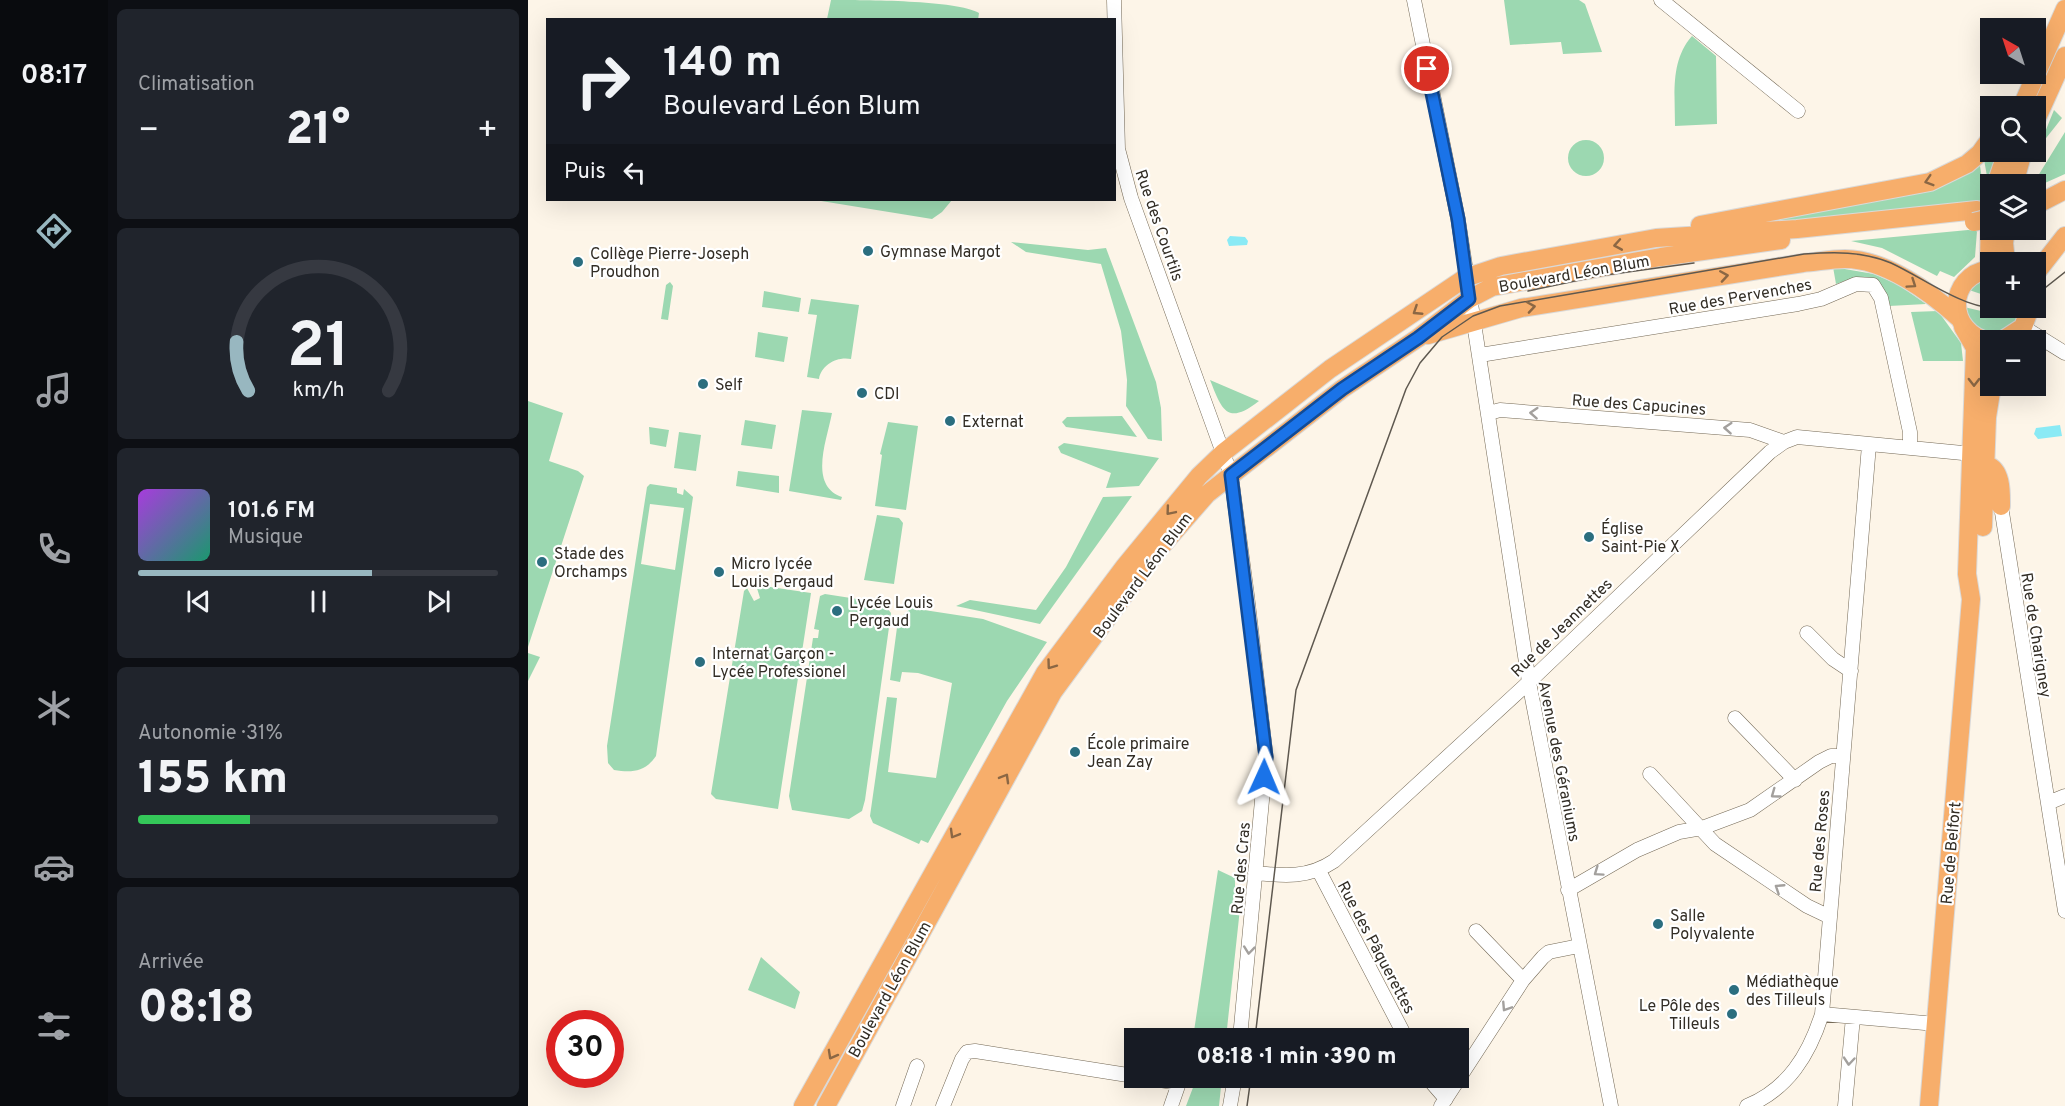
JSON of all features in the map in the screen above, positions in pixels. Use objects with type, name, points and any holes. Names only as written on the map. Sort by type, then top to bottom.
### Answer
[{"type":"main road","points":[[2046,41],[2063,13]]},
{"type":"main road","points":[[2026,96],[2063,13]]},
{"type":"main road","points":[[2046,98],[2065,56]]},
{"type":"main road","points":[[1656,238],[1703,224],[1930,182],[1967,164],[1980,153]]},
{"type":"main road","points":[[2046,189],[2065,180]]},
{"type":"main road","points":[[2046,200],[2065,190]]},
{"type":"main road","name":"Boulevard Léon Blum","points":[[826,1106],[1053,692],[1152,557],[1228,464],[1330,369],[1466,278],[1502,266],[1656,238],[1797,229],[1980,212]]},
{"type":"main road","name":"Boulevard Léon Blum","points":[[804,1106],[1046,673],[1125,566],[1199,476],[1228,464],[1418,338],[1469,299],[1506,284],[1662,257],[1980,213]]},
{"type":"main road","points":[[2046,260],[2065,236]]},
{"type":"main road","points":[[1418,338],[1521,308],[1803,263],[1846,259],[1874,265],[1903,278],[1961,322],[1971,335],[1980,338]]},
{"type":"main road","points":[[1961,322],[1957,308],[1963,285],[1970,277],[1980,273]]},
{"type":"main road","points":[[2018,330],[2023,327],[2026,318]]},
{"type":"main road","name":"Rue de Belfort","points":[[1961,322],[1975,348],[1980,460]]},
{"type":"main road","name":"Rue de Belfort","points":[[1929,1106],[1971,599],[1967,574],[1980,460],[1990,396]]},
{"type":"main road","name":"Rue de Belfort","points":[[1971,599],[1978,589],[1993,506],[1978,497],[1981,457],[1980,460]]},
{"type":"street","name":"Rue des Courtils","points":[[1114,0],[1115,18]]},
{"type":"street","name":"Avenue des Géraniums","points":[[1414,0],[1458,219],[1529,682],[1611,1106]]},
{"type":"street","points":[[1661,0],[1798,111]]},
{"type":"street","name":"Rue des Courtils","points":[[1116,63],[1119,158],[1131,198],[1228,464]]},
{"type":"street","name":"Rue des Pervenches","points":[[1480,355],[1798,304],[1821,299],[1865,283],[1873,285],[1881,298],[1910,432],[1910,447]]},
{"type":"street","points":[[2023,327],[2065,353]]},
{"type":"street","name":"Rue des Capucines","points":[[1489,413],[1500,410],[1750,430],[1784,442]]},
{"type":"street","points":[[1784,442],[1797,437],[1910,447],[1980,460]]},
{"type":"street","name":"Rue de Jeannettes","points":[[1319,871],[1357,842],[1784,442]]},
{"type":"street","name":"Rue des Roses","points":[[1747,1106],[1774,1091],[1792,1074],[1806,1056],[1822,1014],[1869,445]]},
{"type":"street","name":"Rue des Cras","points":[[1228,464],[1266,757],[1241,1028]]},
{"type":"street","name":"Rue de Charigney","points":[[1993,506],[2048,803],[2065,911]]},
{"type":"street","points":[[1807,633],[1833,659],[1851,671]]},
{"type":"street","points":[[1735,718],[1795,780]]},
{"type":"street","points":[[1568,890],[1637,850],[1679,832],[1702,828],[1750,810],[1831,756],[1843,756]]},
{"type":"street","points":[[1650,774],[1715,844],[1807,906],[1830,917]]},
{"type":"street","points":[[2048,803],[2065,796]]},
{"type":"street","points":[[1255,873],[1300,875],[1319,871]]},
{"type":"street","name":"Rue des Pâquerettes","points":[[1319,871],[1401,1028]]},
{"type":"street","points":[[1476,931],[1523,980]]},
{"type":"street","points":[[1434,1088],[1443,1102],[1523,980],[1549,952],[1579,946]]},
{"type":"street","points":[[1822,1014],[1936,1024]]},
{"type":"street","points":[[1845,1106],[1853,1017]]},
{"type":"street","points":[[943,1106],[967,1052],[975,1051],[1124,1074]]},
{"type":"street","points":[[903,1106],[917,1066]]},
{"type":"street","points":[[1171,1106],[1177,1088]]},
{"type":"street","points":[[1230,1106],[1233,1088]]},
{"type":"green space","points":[[831,0],[931,3],[951,5],[979,13],[978,18],[827,18]]},
{"type":"green space","points":[[1504,0],[1579,0],[1585,4],[1602,52],[1563,54],[1561,42],[1510,45]]},
{"type":"green space","points":[[1692,36],[1716,56],[1717,124],[1675,126],[1677,67],[1680,56]]},
{"type":"green space","points":[[2054,110],[2062,118],[2046,138],[2046,130]]},
{"type":"green space","points":[[2065,132],[2065,174],[2046,183],[2046,174],[2039,174]]},
{"type":"green space","points":[[1586,140],[1599,145],[1604,158],[1599,171],[1586,176],[1573,171],[1568,158],[1573,145]]},
{"type":"green space","points":[[1979,159],[1981,174],[1980,207],[1765,227],[1766,220]]},
{"type":"green space","points":[[1984,162],[1996,162],[1994,174],[1987,174]]},
{"type":"green space","points":[[821,201],[951,201],[932,219]]},
{"type":"green space","points":[[1977,231],[1975,257],[1954,277],[1940,271],[1937,276],[1882,248],[1851,241]]},
{"type":"green space","points":[[1011,242],[1088,250],[1106,248],[1156,382],[1161,408],[1162,441],[1148,439],[1126,406],[1127,380],[1121,331],[1101,264],[1026,252]]},
{"type":"green space","points":[[1833,267],[1874,274],[1899,285],[1926,304],[1889,306],[1886,295],[1876,282],[1870,279],[1855,278],[1836,284]]},
{"type":"green space","points":[[1980,280],[1980,294],[1969,290],[1975,282]]},
{"type":"green space","points":[[670,282],[673,286],[668,320],[661,319],[666,285]]},
{"type":"green space","points":[[764,291],[801,298],[799,312],[762,307]]},
{"type":"green space","points":[[811,299],[859,305],[851,359],[840,359],[830,363],[820,374],[819,379],[807,377],[817,315],[808,314]]},
{"type":"green space","points":[[1964,307],[1980,311],[1980,318],[2017,318],[2005,330],[1980,330],[1972,323]]},
{"type":"green space","points":[[1938,311],[1961,343],[1963,361],[1923,361],[1911,312]]},
{"type":"green space","points":[[758,332],[788,337],[784,362],[755,357]]},
{"type":"green space","points":[[1210,380],[1259,401],[1240,412],[1227,411],[1218,399]]},
{"type":"green space","name":"Stade des Orchamps","points":[[528,401],[563,413],[549,461],[578,471],[584,476],[528,647]]},
{"type":"green space","points":[[802,410],[832,413],[822,461],[823,472],[825,483],[842,497],[841,500],[789,491]]},
{"type":"green space","points":[[1122,416],[1137,437],[1066,427],[1062,422],[1067,417]]},
{"type":"green space","points":[[745,420],[776,425],[772,449],[741,445]]},
{"type":"green space","points":[[888,422],[918,426],[906,510],[875,506],[882,455],[880,454]]},
{"type":"green space","points":[[649,427],[669,430],[666,447],[650,444]]},
{"type":"green space","points":[[679,432],[701,435],[696,471],[674,468]]},
{"type":"green space","points":[[1064,443],[1159,458],[1139,486],[1106,488],[1111,473],[1061,453],[1058,447]]},
{"type":"green space","points":[[738,471],[779,476],[779,493],[736,486]]},
{"type":"green space","points":[[650,484],[677,488],[677,493],[683,495],[684,489],[693,497],[656,756],[643,768],[621,771],[614,770],[608,763],[607,746],[647,487]],"holes":[[[650,504],[684,508],[675,570],[641,564]]]},
{"type":"green space","points":[[1132,496],[1040,624],[956,606],[970,600],[1036,610],[1066,567],[1103,497]]},
{"type":"green space","points":[[877,515],[899,518],[903,523],[894,584],[864,580]]},
{"type":"green space","points":[[756,585],[811,593],[778,809],[716,799],[711,794],[744,591],[747,588],[754,601],[760,598]]},
{"type":"green space","points":[[825,594],[883,603],[891,613],[865,800],[862,811],[849,819],[792,810],[789,796],[813,638],[818,638],[819,630],[814,629],[820,596]]},
{"type":"green space","points":[[911,608],[983,619],[1047,642],[1007,701],[928,843],[921,840],[919,844],[873,823],[870,816],[887,697],[897,698],[888,772],[936,778],[952,683],[918,673],[902,672],[900,682],[890,680],[898,620]]},
{"type":"green space","points":[[528,653],[540,657],[528,681]]},
{"type":"green space","points":[[1218,870],[1235,878],[1235,886],[1242,890],[1227,1028],[1194,1028]]},
{"type":"green space","points":[[761,957],[800,992],[795,1009],[748,990]]},
{"type":"green space","points":[[1193,1088],[1221,1088],[1219,1106],[1186,1106]]},
{"type":"water","points":[[1230,236],[1245,237],[1248,241],[1247,245],[1229,246],[1227,240]]},
{"type":"water","points":[[2060,425],[2062,436],[2038,439],[2034,434],[2036,428]]},
{"type":"tram line","points":[[1256,1028],[1296,690],[1406,389],[1420,363],[1442,337],[1473,316],[1500,306],[1815,253],[1848,253],[1880,259],[1950,295],[1980,306]]},
{"type":"tram line","points":[[1528,291],[1598,276],[1694,263]]},
{"type":"tram line","points":[[2046,287],[2065,272]]},
{"type":"tram line","points":[[1247,1106],[1249,1088]]},
{"type":"place","name":"Gymnase Margot","points":[[868,251]]},
{"type":"place","name":"Collège Pierre-Joseph Proudhon","points":[[578,262]]},
{"type":"place","name":"Self","points":[[703,384]]},
{"type":"place","name":"CDI","points":[[862,393]]},
{"type":"place","name":"Externat","points":[[950,421]]},
{"type":"place","name":"Église Saint-Pie X","points":[[1589,537]]},
{"type":"place","name":"Stade des Orchamps","points":[[542,562]]},
{"type":"place","name":"Micro lycée Louis Pergaud","points":[[719,572]]},
{"type":"place","name":"Lycée Louis Pergaud","points":[[837,611]]},
{"type":"place","name":"Internat Garçon - Lycée Professionel","points":[[700,662]]},
{"type":"place","name":"École primaire Jean Zay","points":[[1075,752]]},
{"type":"place","name":"Salle Polyvalente","points":[[1658,924]]},
{"type":"place","name":"Médiathèque des Tilleuls","points":[[1734,990]]},
{"type":"place","name":"Le Pôle des Tilleuls","points":[[1732,1014]]},
{"type":"route","points":[[1264,777],[1266,757],[1231,475],[1342,389],[1418,338],[1469,299],[1458,219],[1427,69]]}]
